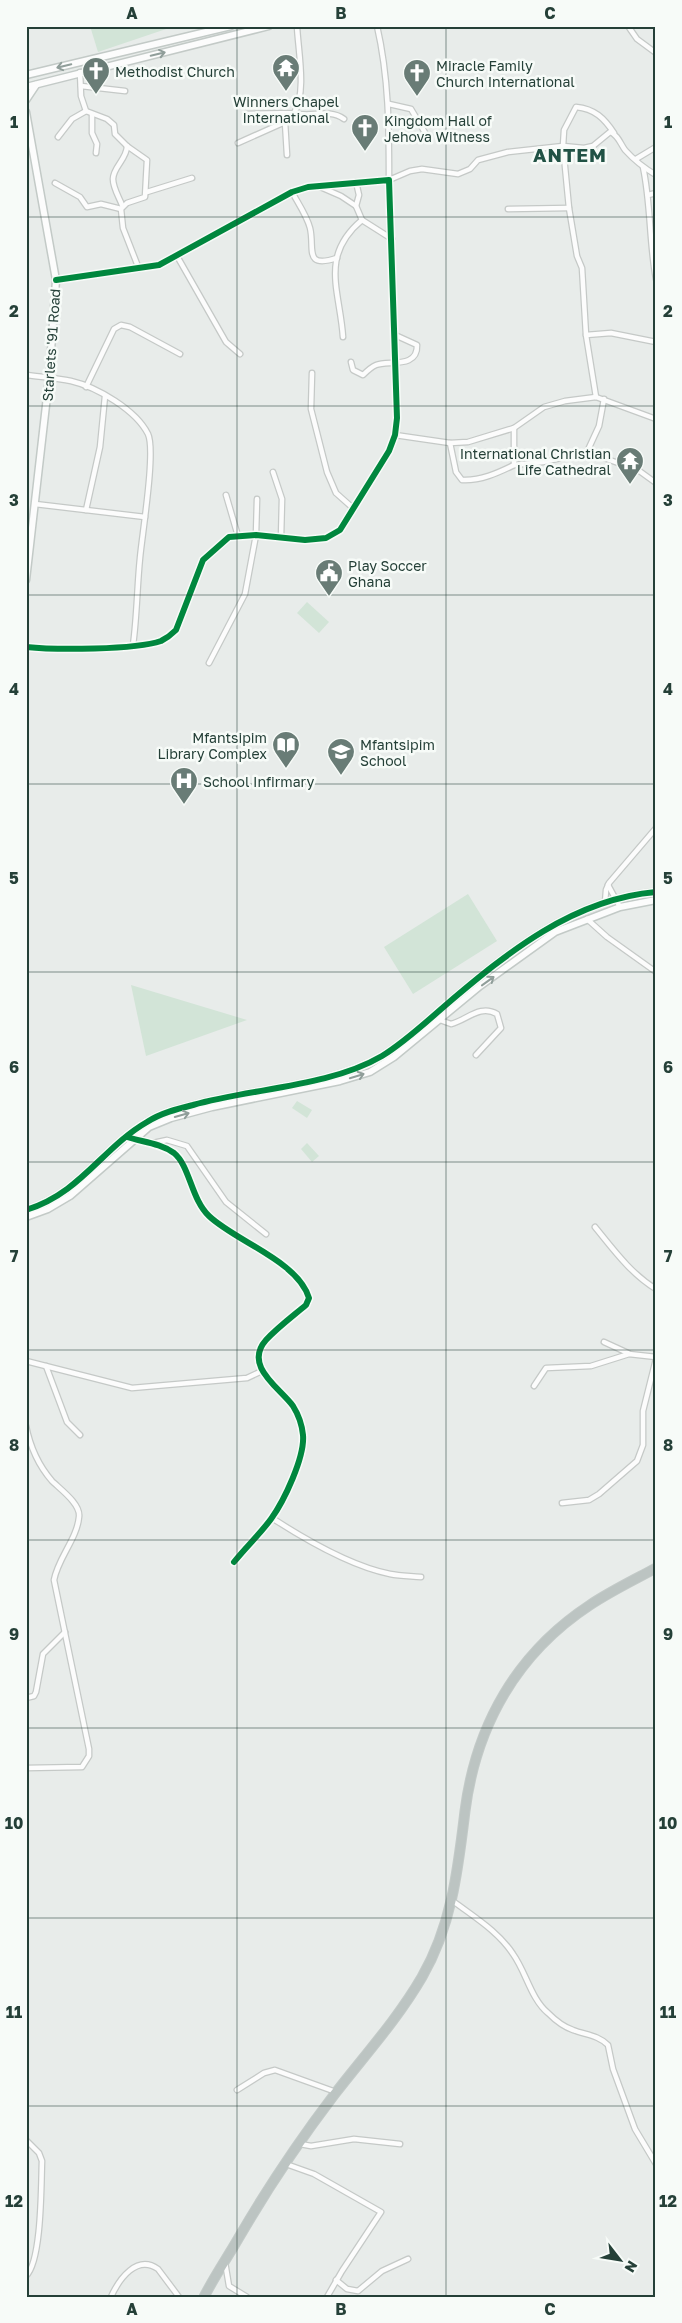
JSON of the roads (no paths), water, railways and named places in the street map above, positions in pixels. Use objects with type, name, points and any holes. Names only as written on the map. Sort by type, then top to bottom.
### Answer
[{"type":"highway","points":[[204,2297],[284,2163],[336,2092],[397,2016],[422,1977],[438,1944],[453,1901],[461,1860],[471,1775],[481,1740],[501,1698],[532,1654],[570,1619],[592,1604],[656,1568]]},
{"type":"street","points":[[26,75],[231,26]]},
{"type":"street","points":[[26,87],[94,68],[226,38],[269,26]]},
{"type":"street","points":[[238,143],[285,122],[294,113],[300,98],[297,26]]},
{"type":"street","points":[[26,647],[133,645],[159,642],[176,630],[203,560],[229,537],[256,535],[305,540],[326,538],[340,530],[377,473],[395,436],[397,418],[389,180],[389,104],[385,65],[377,26]]},
{"type":"street","points":[[628,26],[637,39],[656,53]]},
{"type":"street","points":[[223,28],[226,38]]},
{"type":"street","points":[[91,59],[94,68]]},
{"type":"street","points":[[55,183],[80,197],[87,208],[101,204],[122,207],[142,200],[147,192],[147,160],[127,146],[115,134],[115,127],[112,122],[86,111],[81,96],[80,72]]},
{"type":"street","points":[[26,100],[36,84]]},
{"type":"street","points":[[81,86],[125,91]]},
{"type":"street","points":[[389,104],[411,110],[426,136]]},
{"type":"street","points":[[596,398],[586,335],[582,268],[569,208],[563,146],[564,130],[576,107],[589,108],[605,119],[625,149],[643,167],[656,175]]},
{"type":"street","points":[[58,137],[72,118],[86,111]]},
{"type":"street","name":"Starlets '91 Road","points":[[26,112],[56,280],[49,379],[26,580]]},
{"type":"street","points":[[245,114],[294,113],[302,116],[322,112],[344,119]]},
{"type":"street","points":[[92,114],[92,133],[96,144],[96,153]]},
{"type":"street","points":[[285,122],[287,155]]},
{"type":"street","points":[[56,280],[159,265],[292,192],[318,186],[389,180],[410,171],[422,169],[458,174],[488,156],[563,146],[584,148],[593,146],[610,132],[614,134]]},
{"type":"street","points":[[127,146],[126,155],[114,173],[113,180],[122,207],[123,228],[139,269]]},
{"type":"street","points":[[636,159],[656,147]]},
{"type":"street","points":[[643,167],[648,195],[651,258],[656,280]]},
{"type":"street","points":[[147,192],[192,178]]},
{"type":"street","points":[[356,182],[359,195],[356,206]]},
{"type":"street","points":[[318,186],[341,196],[356,206],[362,220],[392,239]]},
{"type":"street","points":[[292,192],[310,225],[310,254],[315,259],[324,262],[337,258]]},
{"type":"street","points":[[648,195],[656,193]]},
{"type":"street","points":[[508,208],[569,208]]},
{"type":"street","points":[[343,337],[334,282],[337,258],[341,246],[351,230],[362,220]]},
{"type":"street","points":[[177,256],[226,342],[240,354]]},
{"type":"street","points":[[86,387],[114,329],[122,325],[130,327],[180,354]]},
{"type":"street","points":[[586,335],[611,333],[656,342]]},
{"type":"street","points":[[351,362],[353,370],[363,374],[377,364],[396,364],[410,359],[417,352],[417,345],[395,335]]},
{"type":"street","points":[[312,373],[311,409],[328,472],[336,493],[354,509]]},
{"type":"street","points":[[26,375],[70,381],[105,396],[134,415],[148,435],[150,449],[133,645]]},
{"type":"street","points":[[86,510],[100,447],[105,396]]},
{"type":"street","points":[[395,436],[450,443],[468,442],[514,428],[544,407],[565,400],[596,398],[656,419]]},
{"type":"street","points":[[588,452],[599,426],[604,400]]},
{"type":"street","points":[[514,428],[514,465]]},
{"type":"street","points":[[450,443],[456,472],[462,480],[471,480],[499,472],[514,465],[542,462],[588,452],[638,470],[656,483]]},
{"type":"street","points":[[273,472],[282,499],[281,538]]},
{"type":"street","points":[[226,495],[238,536]]},
{"type":"street","points":[[209,663],[245,594],[256,535],[257,499]]},
{"type":"street","points":[[35,504],[145,517]]},
{"type":"street","points":[[605,904],[604,896],[608,885],[656,828]]},
{"type":"street","points":[[608,885],[619,903]]},
{"type":"street","points":[[26,1210],[45,1203],[68,1190],[130,1138],[171,1118],[212,1107],[340,1081],[370,1072],[394,1057],[488,980],[563,928],[619,903],[656,892]]},
{"type":"street","points":[[26,1217],[39,1213],[70,1196],[99,1172],[146,1122],[170,1111],[211,1100],[338,1074],[367,1064],[390,1051],[474,981],[524,944],[559,922],[605,904],[656,900]]},
{"type":"street","points":[[586,918],[607,937],[656,972]]},
{"type":"street","points":[[559,922],[563,928]]},
{"type":"street","points":[[440,1020],[451,1024],[480,1011],[491,1011],[497,1014],[501,1028],[476,1055]]},
{"type":"street","points":[[130,1138],[151,1143],[172,1152],[179,1158],[200,1206],[210,1217],[259,1248],[291,1273],[307,1290],[309,1298],[306,1305],[262,1346],[260,1356],[262,1371],[292,1406],[299,1418],[303,1436],[302,1453],[272,1518],[234,1562]]},
{"type":"street","points":[[151,1143],[166,1140],[180,1142],[187,1146],[226,1202],[266,1234]]},
{"type":"street","points":[[595,1227],[622,1260],[646,1283],[656,1289]]},
{"type":"street","points":[[562,1503],[588,1500],[599,1494],[637,1461],[643,1445],[643,1411],[656,1358],[629,1354],[604,1342]]},
{"type":"street","points":[[534,1386],[546,1368],[591,1366],[629,1354]]},
{"type":"street","points":[[26,1361],[132,1388],[247,1378],[262,1371]]},
{"type":"street","points":[[46,1366],[67,1422],[80,1435]]},
{"type":"street","points":[[26,1426],[41,1466],[76,1505],[80,1514],[78,1523],[56,1569],[54,1580],[90,1750],[89,1756],[82,1767],[26,1768]]},
{"type":"street","points":[[272,1518],[302,1538],[363,1566],[390,1574],[421,1577]]},
{"type":"street","points":[[26,1698],[34,1696],[36,1692],[42,1654],[64,1632]]},
{"type":"street","points":[[453,1901],[491,1929],[513,1953],[549,2015],[572,2030],[598,2037],[608,2044],[613,2070],[635,2129],[656,2164]]},
{"type":"street","points":[[237,2090],[264,2072],[275,2070],[336,2092]]},
{"type":"street","points":[[298,2143],[309,2146],[354,2139],[400,2144]]},
{"type":"street","points":[[26,2140],[39,2153],[42,2161],[38,2235],[32,2269],[26,2276]]},
{"type":"street","points":[[284,2163],[314,2174],[381,2212],[336,2280],[328,2297]]},
{"type":"street","points":[[336,2280],[347,2289],[358,2291],[382,2271],[408,2259]]},
{"type":"street","points":[[225,2261],[229,2286],[247,2297]]},
{"type":"street","points":[[111,2297],[130,2269],[142,2264],[158,2269],[179,2297]]},
{"type":"place","name":"Winners Chapel International","points":[[286,92]]},
{"type":"place","name":"Methodist Church","points":[[96,95]]},
{"type":"place","name":"Miracle Family Church International","points":[[417,97]]},
{"type":"place","name":"Kingdom Hall of Jehova Witness","points":[[365,152]]},
{"type":"place","name":"International Christian Life Cathedral","points":[[630,485]]},
{"type":"place","name":"Play Soccer Ghana","points":[[329,597]]},
{"type":"place","name":"Mfantsipim Library Complex","points":[[286,769]]},
{"type":"place","name":"Mfantsipim School","points":[[341,776]]},
{"type":"place","name":"School Infirmary","points":[[184,805]]},
{"type":"district","name":"ANTEM","points":[[570,154]]}]
